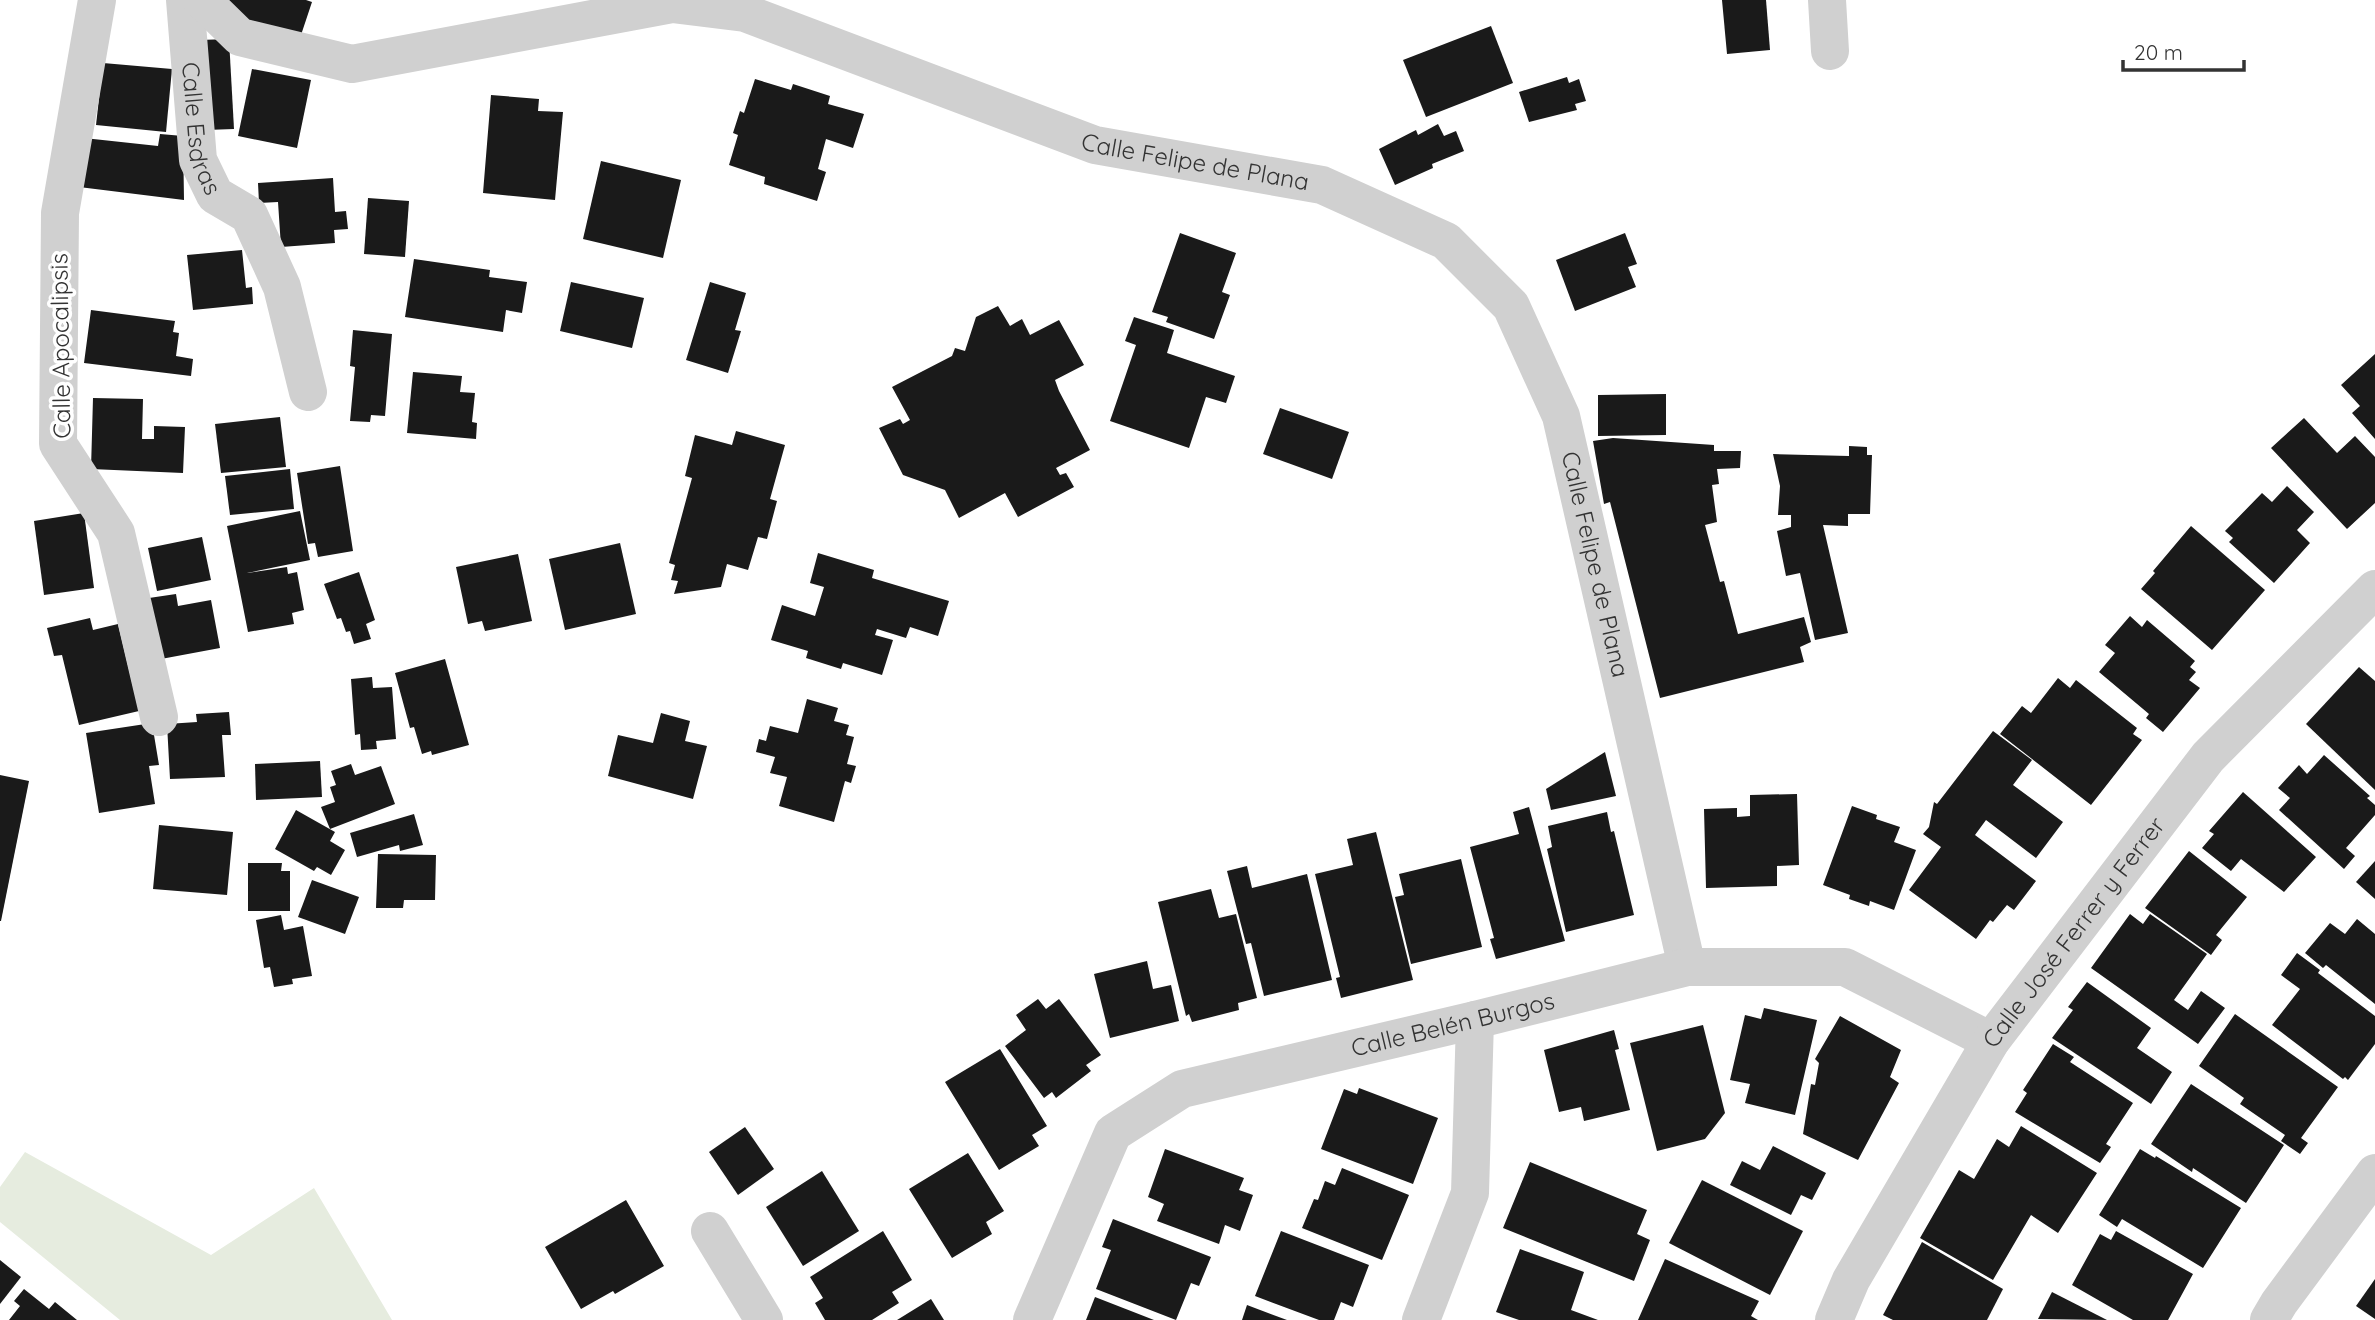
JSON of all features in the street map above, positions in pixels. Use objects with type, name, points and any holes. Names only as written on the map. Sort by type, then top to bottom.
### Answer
[{"type":"street","name":"Calle Apocalipsis","points":[[97,0],[60,213],[58,444],[116,533],[159,717]]},
{"type":"street","name":"Calle Esdras","points":[[185,0],[198,160],[215,195],[249,215],[282,287],[308,392]]},
{"type":"street","name":"Calle Felipe de Plana","points":[[202,0],[240,37],[352,64],[673,4],[745,13],[1095,145],[1322,185],[1446,242],[1511,306],[1561,416],[1687,967]]},
{"type":"street","points":[[1827,0],[1830,51]]},
{"type":"street","name":"Calle José Ferrer y Ferrer","points":[[1834,1320],[1851,1280],[1991,1041],[2208,757],[2375,589]]},
{"type":"street","name":"Calle Belén Burgos","points":[[1032,1320],[1113,1133],[1182,1089],[1687,967],[1845,967],[1991,1041]]},
{"type":"street","points":[[1421,1320],[1471,1193],[1475,1020]]},
{"type":"street","points":[[2269,1320],[2278,1303],[2375,1173]]},
{"type":"street","points":[[710,1231],[764,1320]]},
{"type":"shaded area","points":[[25,1152],[211,1255],[314,1188],[392,1320],[120,1320],[0,1222],[0,1187]]},
{"type":"building","points":[[226,0],[312,2],[300,38],[223,11]]},
{"type":"building","points":[[1722,0],[1766,0],[1770,50],[1727,54]]},
{"type":"building","points":[[1491,26],[1513,83],[1426,117],[1403,60]]},
{"type":"building","points":[[229,39],[234,129],[206,130],[200,40]]},
{"type":"building","points":[[103,63],[172,69],[166,132],[96,125]]},
{"type":"building","points":[[252,69],[311,80],[297,148],[238,136]]},
{"type":"building","points":[[1567,77],[1569,83],[1579,79],[1586,101],[1575,104],[1577,110],[1529,122],[1519,92]]},
{"type":"building","points":[[755,79],[791,90],[793,84],[830,96],[828,104],[864,114],[853,148],[826,139],[818,169],[826,172],[817,201],[764,184],[765,177],[729,165],[738,135],[733,133],[740,111],[744,113]]},
{"type":"building","points":[[491,95],[539,99],[538,111],[563,112],[555,200],[483,193]]},
{"type":"building","points":[[1438,124],[1444,136],[1456,131],[1464,151],[1432,164],[1433,168],[1395,185],[1379,149],[1416,130],[1418,135]]},
{"type":"building","points":[[160,134],[183,136],[184,200],[79,187],[84,138],[158,146]]},
{"type":"building","points":[[601,161],[681,180],[663,258],[583,239]]},
{"type":"building","points":[[333,178],[335,212],[346,211],[348,229],[334,230],[335,243],[281,247],[278,202],[259,203],[258,183]]},
{"type":"building","points":[[368,198],[409,201],[405,257],[364,254]]},
{"type":"building","points":[[1180,233],[1236,253],[1222,292],[1230,295],[1214,339],[1166,322],[1168,317],[1152,312]]},
{"type":"building","points":[[1625,233],[1637,264],[1628,267],[1636,287],[1575,311],[1556,260]]},
{"type":"building","points":[[242,250],[246,288],[252,287],[253,304],[193,310],[187,255]]},
{"type":"building","points":[[414,259],[490,270],[489,277],[527,282],[522,313],[506,310],[503,332],[405,317]]},
{"type":"building","points":[[571,282],[644,298],[632,348],[560,331]]},
{"type":"building","points":[[710,282],[746,293],[735,330],[741,331],[728,373],[686,360]]},
{"type":"building","points":[[998,306],[1010,326],[1022,319],[1030,335],[1059,320],[1084,365],[1055,380],[1090,450],[1056,468],[1060,475],[1066,473],[1074,487],[1018,517],[1005,493],[959,518],[945,490],[903,475],[879,428],[900,419],[903,424],[910,420],[892,387],[952,356],[955,348],[965,351],[976,317]]},
{"type":"building","points":[[91,310],[175,321],[173,332],[179,333],[176,356],[193,359],[191,376],[84,363]]},
{"type":"building","points":[[1134,317],[1174,330],[1167,353],[1235,376],[1226,403],[1206,397],[1189,448],[1110,421],[1136,345],[1125,341]]},
{"type":"building","points":[[353,330],[392,334],[385,416],[371,415],[370,422],[350,421],[355,367],[350,366]]},
{"type":"building","points":[[2375,354],[2375,439],[2352,413],[2360,406],[2341,385]]},
{"type":"building","points":[[413,372],[462,376],[460,392],[475,393],[472,422],[477,423],[476,439],[407,433]]},
{"type":"building","points":[[1666,394],[1666,435],[1598,436],[1598,395]]},
{"type":"building","points":[[93,398],[143,399],[142,439],[154,439],[154,426],[185,427],[183,473],[91,469]]},
{"type":"building","points":[[1280,408],[1349,432],[1332,479],[1263,454]]},
{"type":"building","points":[[280,417],[286,467],[221,473],[215,424]]},
{"type":"building","points":[[2304,418],[2337,453],[2355,436],[2375,457],[2375,503],[2347,529],[2271,448]]},
{"type":"building","points":[[736,431],[785,445],[770,499],[777,501],[767,539],[758,537],[748,570],[727,564],[721,587],[674,594],[678,581],[671,580],[675,565],[669,563],[692,478],[685,476],[695,435],[732,445]]},
{"type":"building","points":[[1613,438],[1714,445],[1714,451],[1741,451],[1740,468],[1717,469],[1719,484],[1712,485],[1717,522],[1705,525],[1720,582],[1724,581],[1738,634],[1804,617],[1811,642],[1800,647],[1804,662],[1660,698],[1610,502],[1604,504],[1593,441]]},
{"type":"building","points":[[1849,446],[1867,447],[1867,455],[1872,455],[1870,514],[1848,514],[1848,526],[1823,525],[1848,633],[1815,640],[1800,573],[1786,576],[1777,531],[1791,527],[1791,515],[1778,515],[1780,486],[1773,454],[1849,456]]},
{"type":"building","points":[[340,466],[353,551],[318,557],[315,543],[308,544],[297,473]]},
{"type":"building","points":[[290,469],[294,509],[230,515],[225,476]]},
{"type":"building","points":[[2287,486],[2314,512],[2297,530],[2310,543],[2274,583],[2229,542],[2233,538],[2225,531],[2262,493],[2272,502]]},
{"type":"building","points":[[300,511],[310,560],[247,573],[287,567],[288,574],[297,572],[304,610],[292,613],[294,624],[248,632],[227,526]]},
{"type":"building","points":[[84,513],[94,588],[44,595],[34,521]]},
{"type":"building","points":[[2191,526],[2265,590],[2212,650],[2141,589]]},
{"type":"building","points":[[202,537],[211,580],[157,591],[148,548]]},
{"type":"building","points":[[620,543],[636,614],[565,630],[549,559]]},
{"type":"building","points":[[818,553],[874,570],[872,578],[949,601],[938,636],[910,627],[906,638],[877,629],[875,635],[893,640],[882,675],[843,663],[841,669],[806,658],[808,651],[771,640],[782,605],[815,616],[824,587],[810,583]]},
{"type":"building","points":[[518,554],[532,621],[485,631],[482,621],[468,624],[456,567]]},
{"type":"building","points":[[359,572],[375,620],[366,624],[371,639],[354,644],[350,631],[346,632],[341,618],[337,619],[324,584]]},
{"type":"building","points":[[176,594],[178,606],[211,600],[220,648],[161,659],[149,598]]},
{"type":"building","points":[[2130,616],[2142,627],[2147,620],[2195,661],[2190,667],[2196,672],[2189,680],[2200,688],[2163,732],[2146,718],[2149,714],[2099,672],[2115,653],[2105,645]]},
{"type":"building","points":[[90,618],[93,630],[118,624],[139,711],[79,725],[62,655],[54,656],[47,628]]},
{"type":"building","points":[[445,659],[469,745],[432,755],[431,751],[422,754],[414,727],[410,728],[395,673]]},
{"type":"building","points":[[2359,667],[2375,681],[2375,790],[2306,724]]},
{"type":"building","points":[[372,677],[373,688],[392,687],[396,739],[376,741],[377,749],[361,750],[360,734],[355,735],[351,679]]},
{"type":"building","points":[[2058,678],[2070,688],[2076,680],[2137,728],[2133,734],[2142,740],[2091,805],[2000,734],[2022,706],[2031,713]]},
{"type":"building","points":[[807,699],[838,708],[834,721],[849,725],[846,735],[854,737],[847,764],[856,766],[851,783],[845,781],[834,822],[779,806],[787,777],[770,773],[775,757],[756,752],[759,739],[766,741],[770,726],[798,733]]},
{"type":"building","points":[[229,712],[231,735],[222,735],[225,777],[170,779],[167,724],[197,722],[196,714]]},
{"type":"building","points":[[661,713],[690,721],[685,741],[707,746],[693,799],[608,776],[618,735],[653,743]]},
{"type":"building","points":[[152,723],[159,765],[149,766],[155,804],[99,813],[86,733]]},
{"type":"building","points":[[1993,731],[2032,760],[2013,785],[2063,822],[2036,858],[1986,820],[1975,835],[2036,881],[2014,910],[2007,905],[1993,922],[1990,920],[1976,939],[1909,890],[1941,847],[1923,834],[1929,827],[1934,802],[1937,804]]},
{"type":"building","points":[[1605,752],[1616,796],[1551,810],[1546,789]]},
{"type":"building","points":[[2324,755],[2370,796],[2367,798],[2375,805],[2375,815],[2346,848],[2355,856],[2344,869],[2279,810],[2290,798],[2278,788],[2299,765],[2307,774]]},
{"type":"building","points":[[320,761],[322,797],[256,800],[255,764]]},
{"type":"building","points":[[351,764],[355,775],[381,766],[395,804],[330,829],[321,807],[335,802],[330,787],[336,785],[331,771]]},
{"type":"building","points":[[0,775],[29,781],[1,921],[0,921]]},
{"type":"building","points":[[2243,792],[2316,857],[2284,892],[2241,859],[2231,871],[2202,848],[2214,834],[2209,831]]},
{"type":"building","points":[[1797,794],[1799,865],[1777,866],[1777,886],[1706,888],[1704,809],[1737,808],[1737,817],[1750,816],[1750,795]]},
{"type":"building","points":[[1852,806],[1877,815],[1876,819],[1900,827],[1894,842],[1916,850],[1894,910],[1870,901],[1869,906],[1849,899],[1850,895],[1823,885]]},
{"type":"building","points":[[1529,807],[1565,941],[1496,959],[1490,939],[1494,938],[1470,847],[1519,834],[1513,812]]},
{"type":"building","points":[[296,810],[335,832],[330,841],[345,850],[331,875],[317,867],[314,871],[275,849]]},
{"type":"building","points":[[1607,812],[1634,915],[1566,932],[1547,849],[1552,847],[1548,826]]},
{"type":"building","points":[[414,814],[423,845],[400,851],[399,845],[357,857],[350,833]]},
{"type":"building","points":[[159,825],[233,832],[227,895],[153,889]]},
{"type":"building","points":[[1376,832],[1413,980],[1341,998],[1336,978],[1340,977],[1315,874],[1353,865],[1347,839]]},
{"type":"building","points":[[2189,851],[2247,897],[2216,935],[2222,940],[2211,955],[2145,908]]},
{"type":"building","points":[[378,854],[436,855],[435,900],[404,900],[403,908],[376,908]]},
{"type":"building","points":[[1461,859],[1482,947],[1411,964],[1395,897],[1404,895],[1399,874]]},
{"type":"building","points":[[2375,861],[2375,899],[2356,882]]},
{"type":"building","points":[[248,863],[282,863],[281,871],[290,871],[290,911],[248,911]]},
{"type":"building","points":[[1247,866],[1252,888],[1307,874],[1332,980],[1264,996],[1251,943],[1246,944],[1227,871]]},
{"type":"building","points":[[312,880],[359,897],[345,934],[298,917]]},
{"type":"building","points":[[1211,889],[1219,918],[1236,914],[1257,998],[1238,1003],[1239,1010],[1192,1022],[1189,1014],[1186,1016],[1158,902]]},
{"type":"building","points":[[2130,914],[2143,924],[2150,914],[2207,954],[2174,1000],[2188,1010],[2201,991],[2225,1008],[2198,1044],[2091,968]]},
{"type":"building","points":[[281,915],[284,930],[303,926],[312,976],[292,979],[293,984],[274,987],[270,967],[264,968],[256,920]]},
{"type":"building","points":[[2357,919],[2375,934],[2375,1004],[2326,965],[2323,968],[2305,953],[2330,923],[2345,934]]},
{"type":"building","points":[[2297,953],[2320,970],[2318,973],[2375,1016],[2375,1044],[2348,1080],[2345,1077],[2343,1079],[2272,1025],[2300,989],[2281,975]]},
{"type":"building","points":[[1147,961],[1153,989],[1171,985],[1179,1021],[1110,1038],[1094,974]]},
{"type":"building","points":[[2087,982],[2151,1028],[2137,1048],[2172,1072],[2151,1104],[2052,1038],[2073,1010],[2068,1007]]},
{"type":"building","points":[[1038,999],[1046,1009],[1059,999],[1101,1055],[1086,1065],[1091,1071],[1056,1098],[1052,1092],[1044,1098],[1005,1046],[1026,1030],[1016,1015]]},
{"type":"building","points":[[1764,1008],[1817,1020],[1795,1115],[1745,1103],[1750,1084],[1730,1080],[1745,1015],[1761,1019]]},
{"type":"building","points":[[2235,1014],[2338,1087],[2301,1138],[2308,1143],[2300,1154],[2281,1141],[2285,1135],[2240,1104],[2244,1098],[2199,1066]]},
{"type":"building","points":[[1840,1016],[1901,1050],[1890,1077],[1899,1083],[1858,1160],[1803,1134],[1811,1084],[1815,1085],[1819,1063],[1815,1059]]},
{"type":"building","points":[[1703,1025],[1725,1113],[1705,1139],[1657,1151],[1630,1043]]},
{"type":"building","points":[[1614,1030],[1619,1049],[1615,1050],[1630,1110],[1584,1121],[1581,1107],[1559,1112],[1544,1050]]},
{"type":"building","points":[[2053,1044],[2074,1057],[2070,1062],[2133,1103],[2106,1144],[2111,1147],[2100,1163],[2015,1112],[2027,1093],[2023,1090]]},
{"type":"building","points":[[1000,1049],[1047,1126],[1032,1135],[1039,1146],[999,1170],[945,1082]]},
{"type":"building","points":[[2191,1084],[2284,1145],[2246,1203],[2193,1168],[2192,1172],[2151,1144]]},
{"type":"building","points":[[1359,1088],[1438,1118],[1413,1184],[1321,1149],[1344,1089],[1357,1094]]},
{"type":"building","points":[[2021,1126],[2097,1173],[2058,1233],[2031,1215],[1993,1280],[1920,1238],[1959,1170],[1974,1179],[1997,1139],[2009,1147]]},
{"type":"building","points":[[745,1127],[774,1169],[738,1195],[709,1152]]},
{"type":"building","points":[[1773,1146],[1826,1173],[1812,1200],[1801,1195],[1791,1215],[1730,1185],[1742,1161],[1760,1170]]},
{"type":"building","points":[[1165,1149],[1244,1178],[1239,1190],[1253,1195],[1240,1231],[1225,1225],[1219,1244],[1157,1221],[1164,1204],[1148,1197]]},
{"type":"building","points":[[2140,1149],[2241,1208],[2203,1268],[2122,1219],[2117,1227],[2099,1215]]},
{"type":"building","points":[[968,1153],[1004,1211],[986,1222],[992,1234],[952,1258],[909,1189]]},
{"type":"building","points":[[1530,1162],[1647,1210],[1637,1234],[1650,1240],[1634,1281],[1503,1228]]},
{"type":"building","points":[[1342,1168],[1409,1195],[1382,1260],[1302,1228],[1325,1181],[1335,1185]]},
{"type":"building","points":[[822,1171],[859,1231],[803,1266],[766,1207]]},
{"type":"building","points":[[1702,1180],[1803,1231],[1770,1295],[1669,1243]]},
{"type":"building","points":[[626,1200],[664,1266],[615,1294],[613,1291],[581,1309],[545,1247]]},
{"type":"building","points":[[1113,1219],[1211,1257],[1199,1286],[1191,1283],[1176,1320],[1096,1289],[1111,1250],[1102,1247]]},
{"type":"building","points":[[883,1231],[912,1280],[892,1292],[899,1303],[872,1320],[825,1320],[815,1303],[823,1298],[810,1277]]},
{"type":"building","points":[[1281,1231],[1369,1265],[1353,1307],[1341,1302],[1334,1320],[1319,1320],[1255,1296]]},
{"type":"building","points":[[2116,1231],[2193,1274],[2168,1320],[2133,1320],[2072,1285],[2100,1234],[2111,1240]]},
{"type":"building","points":[[1922,1242],[2003,1289],[1987,1320],[1893,1320],[1883,1315]]},
{"type":"building","points":[[1520,1249],[1584,1272],[1571,1310],[1598,1320],[1519,1320],[1496,1312]]},
{"type":"building","points":[[1665,1259],[1759,1301],[1751,1316],[1758,1320],[1638,1320]]},
{"type":"building","points":[[0,1260],[21,1277],[0,1304]]},
{"type":"building","points":[[2375,1279],[2375,1319],[2356,1306]]},
{"type":"building","points":[[24,1289],[49,1309],[55,1302],[77,1320],[9,1320],[20,1306],[14,1301]]},
{"type":"building","points":[[2052,1292],[2107,1320],[2038,1319]]},
{"type":"building","points":[[1095,1297],[1154,1320],[1086,1320]]},
{"type":"building","points":[[931,1299],[944,1320],[897,1320]]},
{"type":"building","points":[[1247,1305],[1287,1320],[1242,1320]]}]
